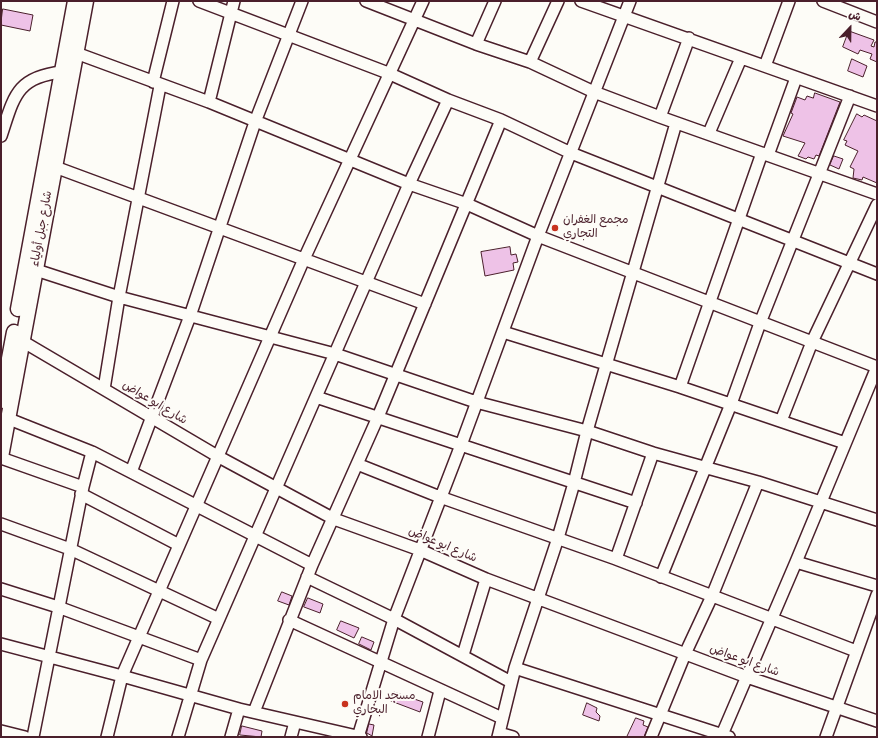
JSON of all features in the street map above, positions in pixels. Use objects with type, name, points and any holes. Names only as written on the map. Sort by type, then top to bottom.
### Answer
[{"type":"main road","name":"شارع جبل أولياء","points":[[1,401],[3,382],[75,1]]},
{"type":"main road","name":"شارع جبل أولياء","points":[[1,458],[86,1]]},
{"type":"street","points":[[104,389],[119,297],[173,1]]},
{"type":"street","points":[[199,1],[388,74],[448,100],[501,120],[571,153],[658,186],[877,274]]},
{"type":"street","points":[[209,102],[230,12],[234,1]]},
{"type":"street","points":[[131,472],[190,316],[255,122],[290,36],[302,1]]},
{"type":"street","points":[[367,1],[476,44],[530,62],[594,92],[660,117],[709,133],[877,194]]},
{"type":"street","points":[[108,737],[122,676],[219,458],[304,259],[388,74],[423,1]]},
{"type":"street","points":[[476,44],[494,1]]},
{"type":"street","points":[[530,62],[558,1]]},
{"type":"street","points":[[581,1],[689,38],[796,78],[877,106]]},
{"type":"street","points":[[1,644],[50,656],[238,709],[359,737],[394,619],[461,445],[538,236],[630,1]]},
{"type":"street","points":[[765,66],[789,1]]},
{"type":"street","points":[[823,1],[839,4],[877,22]]},
{"type":"street","points":[[660,117],[689,38]]},
{"type":"street","points":[[76,53],[209,102],[255,122],[350,158],[409,184],[467,204],[538,236],[877,367],[747,677],[724,736],[515,668]]},
{"type":"street","points":[[709,133],[742,58]]},
{"type":"street","points":[[1,136],[13,99],[26,82],[44,74],[62,72]]},
{"type":"street","points":[[680,387],[738,218],[796,78]]},
{"type":"street","points":[[661,577],[706,469],[760,323],[821,173],[850,96]]},
{"type":"street","points":[[178,737],[201,660],[409,184],[448,100]]},
{"type":"street","points":[[254,712],[289,620],[378,417],[394,374],[425,304],[501,120]]},
{"type":"street","points":[[513,737],[498,735],[511,682],[558,538],[632,272],[676,122]]},
{"type":"street","points":[[55,167],[220,230],[367,281],[425,304]]},
{"type":"street","points":[[781,421],[812,342],[877,205]]},
{"type":"street","points":[[36,270],[119,297],[335,354],[476,402],[587,432],[706,469],[758,482],[877,520]]},
{"type":"street","points":[[502,332],[680,387],[845,443]]},
{"type":"street","name":"شارع ابو عواض","points":[[22,341],[219,458],[334,519],[420,550],[486,579],[685,654],[747,677],[877,721]]},
{"type":"street","points":[[316,397],[636,503]]},
{"type":"street","points":[[9,419],[92,452],[312,565]]},
{"type":"street","points":[[33,737],[82,490],[92,452]]},
{"type":"street","points":[[616,559],[653,453]]},
{"type":"street","points":[[1,458],[82,490],[179,545]]},
{"type":"street","points":[[358,464],[440,497],[558,538],[772,617],[856,651]]},
{"type":"street","points":[[651,737],[685,654],[712,596],[758,482]]},
{"type":"street","points":[[1,524],[70,549],[219,619]]},
{"type":"street","points":[[796,562],[877,586]]},
{"type":"street","points":[[307,577],[394,619],[511,682]]},
{"type":"street","points":[[463,655],[486,579]]},
{"type":"street","points":[[1,589],[201,660]]},
{"type":"street","points":[[826,737],[877,595]]},
{"type":"street","points":[[289,620],[440,691],[502,718]]},
{"type":"street","points":[[428,737],[440,691]]},
{"type":"street","points":[[231,737],[238,709]]},
{"type":"street","points":[[291,737],[295,722]]},
{"type":"street","points":[[1,731],[25,737]]},
{"type":"building","points":[[3,9],[33,15],[30,31],[1,25]]},
{"type":"building","points":[[849,31],[874,40],[871,46],[874,47],[875,42],[877,42],[877,62],[870,59],[872,54],[860,50],[858,54],[843,47]]},
{"type":"building","points":[[852,59],[867,66],[863,77],[848,71]]},
{"type":"building","points":[[815,93],[840,102],[819,156],[816,155],[814,159],[808,157],[806,159],[798,156],[805,143],[783,136],[793,114],[791,113],[797,97],[805,100],[807,96],[813,98]]},
{"type":"building","points":[[857,114],[862,117],[864,115],[877,121],[877,183],[863,177],[862,180],[853,178],[854,169],[850,167],[858,151],[845,145],[847,141],[844,140]]},
{"type":"building","points":[[834,156],[843,159],[839,169],[830,165]]},
{"type":"building","points":[[510,247],[511,255],[516,254],[518,262],[513,263],[514,270],[485,276],[481,252]]},
{"type":"building","points":[[282,592],[292,596],[289,605],[278,601]]},
{"type":"building","points":[[308,598],[323,604],[320,613],[304,607]]},
{"type":"building","points":[[341,621],[359,628],[354,638],[337,630]]},
{"type":"building","points":[[362,637],[374,642],[371,650],[359,644]]},
{"type":"building","points":[[394,692],[423,702],[420,712],[391,701]]},
{"type":"building","points":[[587,703],[597,708],[596,712],[600,716],[599,721],[583,715]]},
{"type":"building","points":[[636,718],[644,721],[643,725],[648,727],[644,737],[627,737]]},
{"type":"building","points":[[369,724],[374,725],[372,736],[367,733]]},
{"type":"building","points":[[242,726],[262,731],[261,737],[240,735]]},
{"type":"place","name":"مجمع الغفران التجاري","points":[[555,228]]},
{"type":"place","name":"مسجد الامام البخاري","points":[[345,704]]}]
